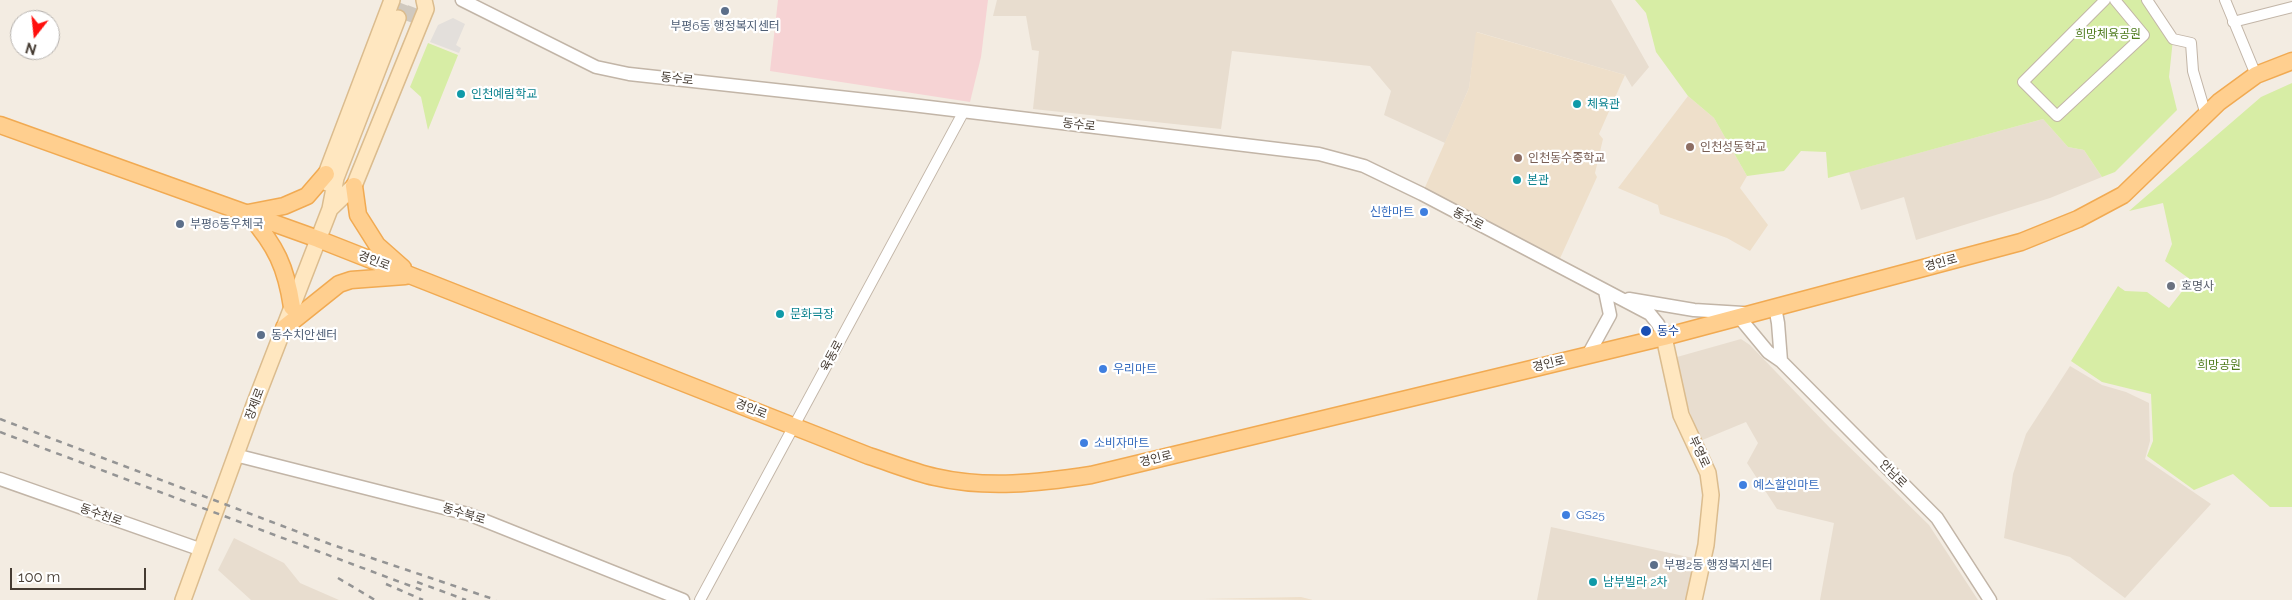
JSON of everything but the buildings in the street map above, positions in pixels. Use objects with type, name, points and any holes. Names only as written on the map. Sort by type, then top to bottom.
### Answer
[{"type":"main road","points":[[247,213],[284,206],[307,196],[326,174],[392,0]]},
{"type":"main road","points":[[330,209],[354,186],[426,9],[424,0]]},
{"type":"main road","name":"장제로","points":[[183,600],[235,455],[318,239],[330,209],[347,184],[404,20]]},
{"type":"main road","name":"경인로","points":[[0,124],[318,239],[869,456],[935,477],[993,485],[1048,482],[1091,475],[1664,337],[2021,242],[2078,219],[2124,195],[2219,102],[2256,75],[2292,61]]},
{"type":"main road","points":[[326,174],[330,209]]},
{"type":"main road","points":[[354,186],[358,215],[377,245],[413,276]]},
{"type":"main road","points":[[247,213],[269,238],[278,256],[288,280],[292,308]]},
{"type":"main road","points":[[284,328],[339,284],[351,280],[413,276]]},
{"type":"main road","name":"부영로","points":[[1664,337],[1681,415],[1708,474],[1711,495],[1706,545],[1694,600]]},
{"type":"street","name":"동수로","points":[[462,0],[596,67],[629,74],[964,111],[1319,154],[1364,166],[1650,314],[1658,324],[1664,337]]},
{"type":"street","points":[[2113,0],[2144,35],[2057,116],[2024,82],[2113,0]]},
{"type":"street","points":[[2147,0],[2173,39],[2191,43],[2193,71],[2206,115]]},
{"type":"street","points":[[2224,0],[2256,75]]},
{"type":"street","points":[[2234,22],[2292,7]]},
{"type":"street","name":"육동로","points":[[700,600],[964,111]]},
{"type":"street","points":[[1588,355],[1610,316],[1609,293],[1694,310],[1746,315]]},
{"type":"street","points":[[1774,307],[1778,323],[1782,361]]},
{"type":"street","name":"안남로","points":[[1746,315],[1768,352],[1782,361],[1937,518],[1990,600]]},
{"type":"street","name":"동수북로","points":[[235,455],[468,514],[683,600]]},
{"type":"street","name":"동수천로","points":[[0,479],[202,550]]},
{"type":"shaded area","points":[[778,0],[988,0],[981,57],[970,102],[770,71]]},
{"type":"shaded area","points":[[997,0],[1611,0],[1649,67],[1632,87],[1625,75],[1477,32],[1469,88],[1445,143],[1384,115],[1391,91],[1370,66],[1232,51],[1221,129],[1033,109],[1039,51],[1032,50],[1026,16],[993,16]]},
{"type":"shaded area","points":[[453,18],[465,24],[456,45],[461,48],[459,53],[430,42],[438,25]]},
{"type":"shaded area","name":"인천동수중학교","points":[[1476,32],[1625,75],[1599,134],[1603,139],[1595,173],[1597,177],[1557,265],[1422,194],[1469,88]]},
{"type":"shaded area","name":"인천성동학교","points":[[1688,96],[1714,118],[1747,176],[1740,188],[1768,225],[1750,251],[1727,238],[1660,214],[1658,205],[1618,188]]},
{"type":"shaded area","points":[[2043,119],[2068,147],[2084,150],[2102,177],[2050,198],[1916,240],[1904,197],[1861,210],[1849,172]]},
{"type":"shaded area","points":[[1741,339],[1750,345],[1830,428],[1929,525],[1978,600],[1820,600],[1834,523],[1777,509],[1747,463],[1758,443],[1746,422],[1700,441],[1686,401],[1677,357]]},
{"type":"shaded area","points":[[2070,366],[2102,385],[2126,392],[2149,403],[2150,441],[2145,459],[2211,504],[2125,598],[2070,557],[2004,538],[2013,474],[2026,434]]},
{"type":"shaded area","points":[[1551,527],[1702,560],[1694,600],[1537,600]]},
{"type":"shaded area","points":[[234,538],[284,563],[300,583],[339,600],[251,600],[218,570]]},
{"type":"shaded area","points":[[1301,597],[1313,600],[1203,599]]},
{"type":"green space","name":"희망체육공원","points":[[1635,0],[2153,0],[2173,39],[2169,77],[2177,110],[2115,172],[2102,177],[2084,150],[2068,147],[2043,119],[1828,178],[1826,152],[1801,151],[1784,171],[1747,176],[1714,118],[1688,96],[1656,52],[1646,13]]},
{"type":"green space","points":[[428,43],[458,55],[428,130],[421,97],[410,87]]},
{"type":"green space","name":"희망공원","points":[[2292,83],[2292,507],[2270,507],[2233,474],[2194,490],[2147,456],[2153,441],[2151,394],[2102,382],[2071,361],[2118,286],[2125,291],[2147,292],[2169,308],[2191,280],[2165,261],[2172,244],[2163,203],[2129,211],[2261,97]]},
{"type":"tunnel","points":[[398,18],[405,0]]},
{"type":"tunnel","points":[[410,22],[418,0]]},
{"type":"railway","points":[[0,419],[330,544],[496,600]]},
{"type":"railway","points":[[0,432],[424,591]]},
{"type":"railway","points":[[338,578],[375,600]]},
{"type":"railway","points":[[417,582],[466,600]]},
{"type":"railway","points":[[386,584],[423,600]]},
{"type":"place","name":"부평6동 행정복지센터","points":[[725,11]]},
{"type":"place","name":"인천예림학교","points":[[461,94]]},
{"type":"place","name":"체육관","points":[[1577,104]]},
{"type":"place","name":"인천성동학교","points":[[1690,147]]},
{"type":"place","name":"인천동수중학교","points":[[1518,158]]},
{"type":"place","name":"본관","points":[[1517,180]]},
{"type":"place","name":"신한마트","points":[[1424,212]]},
{"type":"place","name":"부평6동우체국","points":[[180,224]]},
{"type":"place","name":"호명사","points":[[2171,286]]},
{"type":"place","name":"문화극장","points":[[780,314]]},
{"type":"place","name":"동수","points":[[1646,331]]},
{"type":"place","name":"동수치안센터","points":[[261,335]]},
{"type":"place","name":"우리마트","points":[[1103,369]]},
{"type":"place","name":"소비자마트","points":[[1084,443]]},
{"type":"place","name":"예스할인마트","points":[[1743,485]]},
{"type":"place","name":"GS25","points":[[1566,515]]},
{"type":"place","name":"부평2동 행정복지센터","points":[[1654,565]]},
{"type":"place","name":"남부빌라 2차","points":[[1593,582]]}]
